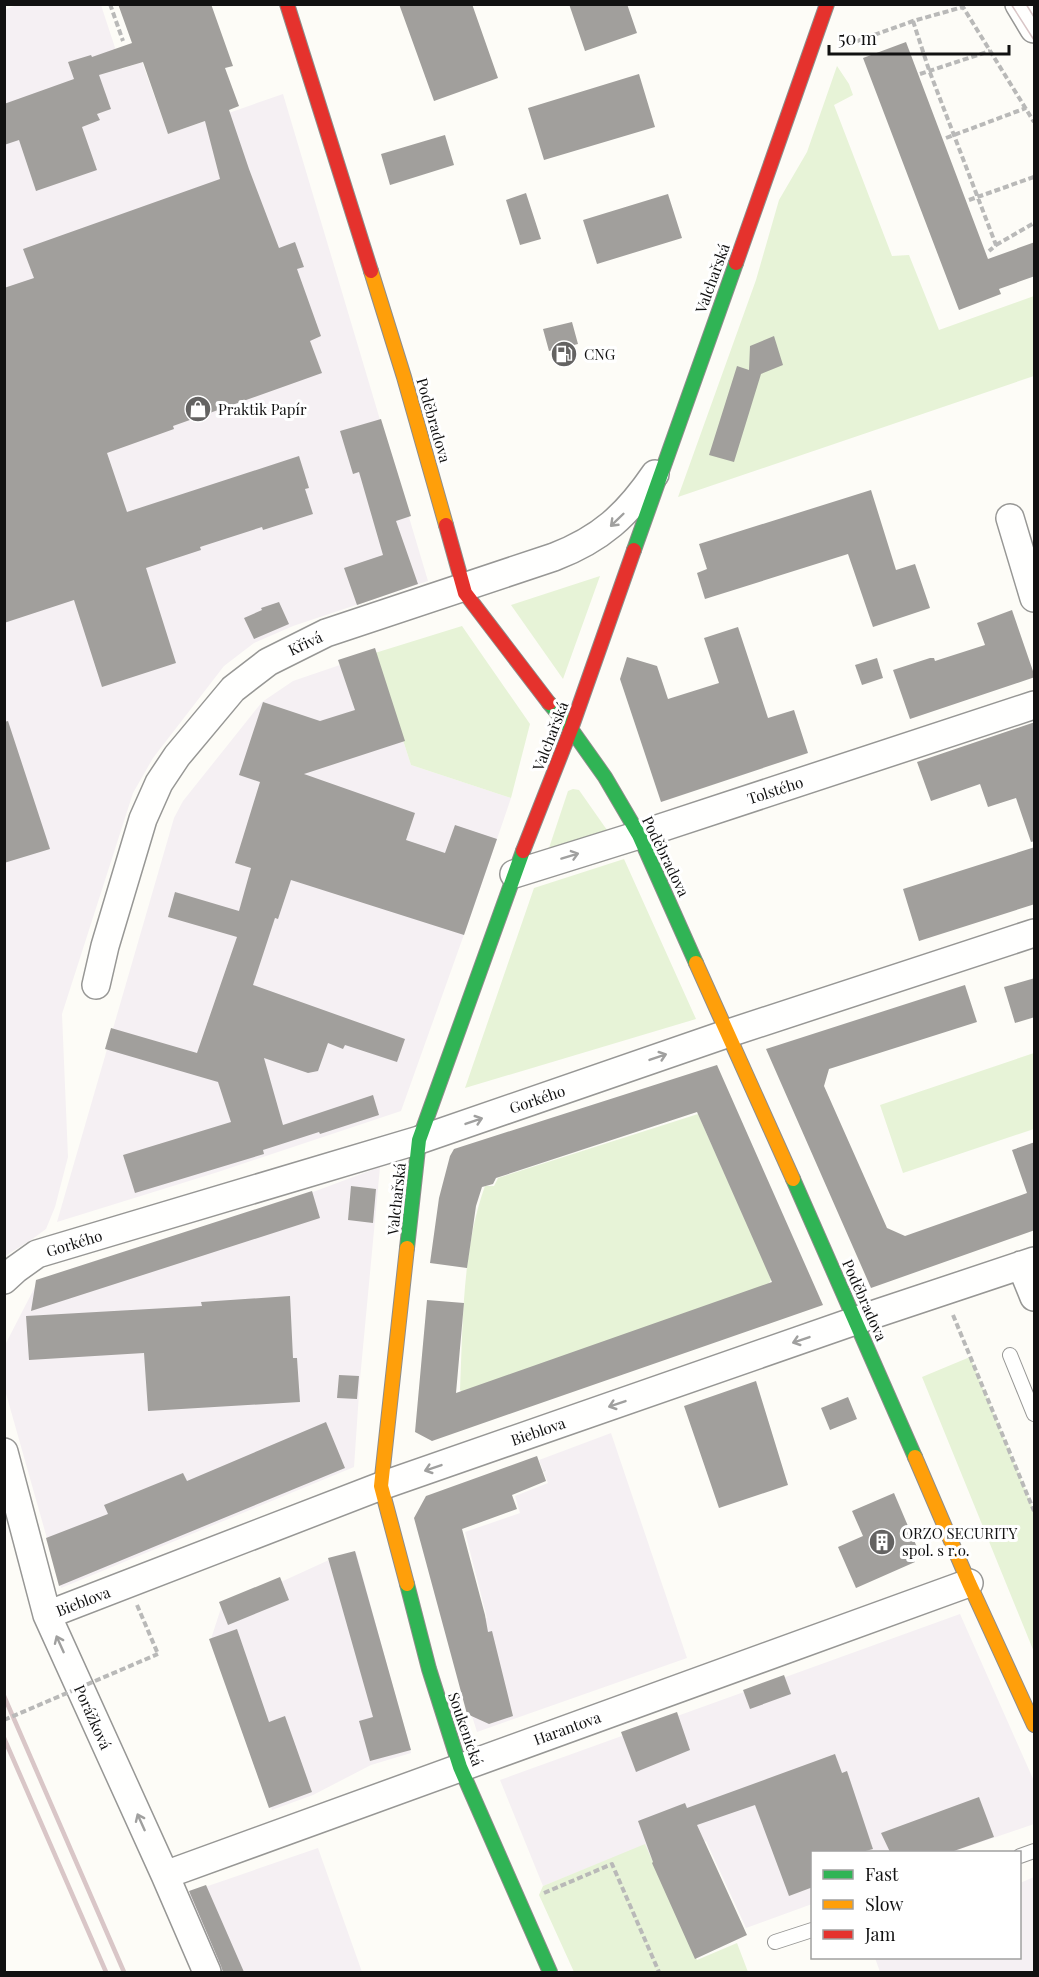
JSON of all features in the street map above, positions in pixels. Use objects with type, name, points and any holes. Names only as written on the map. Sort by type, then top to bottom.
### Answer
[{"type":"street","name":"Poděbradova","points":[[287,4],[404,377],[465,593],[553,710],[571,729],[605,777],[639,835],[856,1320],[969,1583],[1033,1718]]},
{"type":"street","points":[[1019,4],[1035,29]]},
{"type":"street","name":"Valchařská","points":[[381,1486],[419,1140],[514,874],[571,729],[827,7]]},
{"type":"street","name":"Křivá","points":[[96,985],[105,946],[150,802],[169,767],[233,689],[268,662],[311,640],[572,550],[599,535],[623,515],[666,457]]},
{"type":"street","points":[[1010,518],[1035,598]]},
{"type":"street","name":"Tolstého","points":[[514,874],[1035,705]]},
{"type":"street","name":"Gorkého","points":[[4,1280],[37,1254],[419,1140],[729,1033],[1035,933]]},
{"type":"street","points":[[1028,1263],[1035,1297]]},
{"type":"street","name":"Bieblova","points":[[47,1615],[381,1486],[856,1320],[1028,1263]]},
{"type":"street","name":"Porážková","points":[[4,1452],[47,1615],[207,1972]]},
{"type":"street","name":"Soukenická","points":[[381,1486],[429,1670],[460,1767],[550,1972]]},
{"type":"street","name":"Harantova","points":[[165,1875],[969,1583]]},
{"type":"lane","points":[[1010,1354],[1035,1414]]},
{"type":"lane","points":[[775,1942],[811,1931]]},
{"type":"path","points":[[110,4],[123,41]]},
{"type":"path","points":[[827,7],[849,44],[913,21],[963,7],[1035,122]]},
{"type":"path","points":[[913,21],[953,135],[996,245]]},
{"type":"path","points":[[921,74],[990,51]]},
{"type":"path","points":[[946,138],[1026,108]]},
{"type":"path","points":[[969,200],[1035,177]]},
{"type":"path","points":[[989,251],[1035,223]]},
{"type":"path","points":[[943,1291],[1035,1511]]},
{"type":"path","points":[[4,1720],[158,1654],[128,1584]]},
{"type":"path","points":[[520,1904],[612,1864],[659,1972]]},
{"type":"shaded area","points":[[19,4],[101,5],[122,69],[142,62],[168,134],[283,94],[428,581],[293,626],[254,643],[224,666],[153,758],[133,793],[62,1014],[68,1157],[55,1207],[46,1229],[5,1256],[4,10]]},
{"type":"shaded area","points":[[375,653],[411,765],[511,798],[401,1111],[218,1172],[57,1222],[174,818],[183,801],[262,702],[293,681]]},
{"type":"shaded area","points":[[380,1167],[354,1467],[61,1588],[5,1390],[5,1345],[38,1281],[313,1192]]},
{"type":"shaded area","points":[[611,1433],[687,1658],[477,1732],[445,1630],[487,1618],[465,1532],[520,1513],[515,1496],[548,1483],[539,1460]]},
{"type":"shaded area","points":[[356,1552],[411,1753],[371,1765],[313,1795],[272,1810],[210,1642],[222,1605],[329,1560]]},
{"type":"shaded area","points":[[960,1614],[1034,1781],[1034,1824],[955,1851],[811,1851],[811,1904],[746,1928],[706,1841],[654,1865],[645,1845],[543,1886],[500,1780]]},
{"type":"shaded area","points":[[318,1848],[362,1972],[221,1972],[188,1895]]},
{"type":"shaded area","points":[[1034,1877],[1034,1972],[880,1972],[875,1959],[1021,1959],[1021,1883]]},
{"type":"green space","points":[[837,66],[849,84],[853,95],[834,105],[892,256],[909,255],[939,330],[1034,296],[1034,376],[678,497],[756,280],[779,200],[807,152]]},
{"type":"green space","points":[[600,576],[563,679],[511,605]]},
{"type":"green space","points":[[462,626],[530,724],[511,798],[411,765],[375,653]]},
{"type":"green space","points":[[579,790],[607,830],[549,848],[568,791]]},
{"type":"green space","points":[[624,859],[696,1019],[465,1088],[534,888]]},
{"type":"green space","points":[[1034,1053],[1034,1129],[903,1173],[880,1105]]},
{"type":"green space","points":[[698,1114],[765,1264],[771,1280],[767,1286],[464,1393],[460,1390],[468,1261],[477,1210],[485,1186],[494,1186],[498,1178]]},
{"type":"green space","points":[[970,1357],[1034,1511],[1034,1652],[922,1377]]},
{"type":"green space","points":[[645,1844],[697,1960],[737,1943],[748,1972],[574,1972],[539,1895],[543,1886]]},
{"type":"building","points":[[118,4],[211,4],[233,66],[225,68],[239,106],[229,110],[249,169],[279,248],[295,242],[304,267],[297,269],[321,336],[310,341],[322,373],[173,426],[174,429],[107,453],[127,512],[299,456],[309,488],[305,489],[313,514],[263,530],[262,527],[200,547],[201,550],[146,568],[176,663],[102,687],[74,600],[4,623],[4,288],[34,278],[23,249],[220,179],[205,121],[168,134],[143,62],[99,75],[111,109],[97,114],[100,120],[82,127],[97,170],[36,191],[19,140],[4,145],[4,104],[74,79],[68,62],[91,55],[92,57],[132,43]]},
{"type":"building","points":[[399,4],[472,4],[498,78],[434,101]]},
{"type":"building","points":[[569,4],[627,4],[637,33],[585,51]]},
{"type":"building","points":[[906,42],[988,259],[1035,242],[1035,276],[999,289],[1001,294],[959,310],[863,58]]},
{"type":"building","points":[[639,74],[655,127],[544,160],[528,108]]},
{"type":"building","points":[[445,135],[454,165],[390,185],[381,154]]},
{"type":"building","points":[[526,193],[541,239],[520,245],[506,200]]},
{"type":"building","points":[[668,194],[682,238],[597,264],[583,220]]},
{"type":"building","points":[[572,322],[578,344],[549,351],[543,329]]},
{"type":"building","points":[[774,336],[783,365],[761,374],[734,462],[709,455],[737,366],[749,370],[750,346]]},
{"type":"building","points":[[381,419],[411,516],[396,521],[418,584],[357,605],[344,568],[383,555],[359,472],[353,474],[340,431]]},
{"type":"building","points":[[871,490],[896,570],[915,564],[930,608],[873,627],[848,554],[705,599],[697,573],[707,569],[699,544]]},
{"type":"building","points":[[279,602],[289,624],[254,639],[244,618],[262,610],[261,608]]},
{"type":"building","points":[[1012,610],[1035,677],[910,719],[893,670],[930,658],[934,658],[935,661],[985,645],[977,623]]},
{"type":"building","points":[[738,627],[768,718],[794,710],[808,753],[661,802],[620,679],[627,657],[657,666],[668,699],[719,683],[704,638]]},
{"type":"building","points":[[375,648],[405,741],[304,774],[415,813],[406,840],[445,853],[455,825],[497,839],[464,935],[291,880],[278,919],[275,918],[253,985],[405,1039],[397,1062],[345,1045],[343,1049],[328,1043],[318,1071],[308,1073],[264,1058],[283,1125],[373,1095],[379,1115],[263,1150],[264,1154],[135,1193],[123,1155],[231,1122],[218,1082],[105,1049],[111,1028],[197,1053],[237,937],[168,917],[175,892],[239,911],[251,868],[235,863],[260,782],[239,775],[263,702],[320,721],[355,710],[338,660]]},
{"type":"building","points":[[877,658],[883,678],[862,685],[855,665]]},
{"type":"building","points":[[8,721],[50,849],[4,863],[4,722]]},
{"type":"building","points":[[1035,722],[1035,841],[1031,842],[1016,798],[988,807],[980,784],[931,801],[917,762]]},
{"type":"building","points":[[1035,847],[1035,904],[919,941],[903,889]]},
{"type":"building","points":[[1035,978],[1035,1017],[1015,1023],[1004,987]]},
{"type":"building","points":[[965,985],[977,1022],[829,1069],[824,1086],[887,1228],[905,1236],[1027,1193],[1012,1150],[1035,1142],[1035,1230],[871,1288],[766,1049]]},
{"type":"building","points":[[717,1065],[823,1305],[432,1441],[415,1432],[427,1300],[464,1303],[456,1393],[772,1282],[697,1112],[496,1178],[493,1184],[482,1187],[476,1206],[467,1268],[430,1263],[439,1198],[454,1149]]},
{"type":"building","points":[[351,1186],[376,1189],[373,1223],[348,1220]]},
{"type":"building","points":[[312,1191],[320,1218],[31,1311],[36,1280]]},
{"type":"building","points":[[290,1296],[293,1358],[297,1358],[300,1402],[148,1411],[144,1353],[29,1360],[26,1316],[202,1306],[201,1302]]},
{"type":"building","points":[[339,1375],[359,1376],[357,1399],[337,1398]]},
{"type":"building","points":[[756,1381],[788,1485],[719,1508],[684,1406]]},
{"type":"building","points":[[848,1397],[857,1419],[830,1430],[821,1408]]},
{"type":"building","points":[[326,1422],[345,1468],[59,1586],[46,1538],[108,1514],[104,1505],[183,1473],[187,1481]]},
{"type":"building","points":[[537,1456],[546,1481],[512,1495],[517,1509],[462,1529],[488,1632],[492,1631],[513,1716],[489,1724],[467,1714],[414,1518],[426,1496]]},
{"type":"building","name":"ORZO SECURITY spol. s r.o.","points":[[894,1493],[919,1552],[912,1555],[915,1562],[856,1588],[838,1547],[863,1536],[852,1511]]},
{"type":"building","points":[[355,1551],[411,1750],[370,1761],[359,1721],[373,1717],[328,1558]]},
{"type":"building","points":[[280,1577],[289,1600],[228,1625],[219,1602]]},
{"type":"building","points":[[237,1629],[269,1722],[285,1716],[312,1792],[269,1808],[209,1639]]},
{"type":"building","points":[[784,1675],[791,1694],[750,1709],[743,1690]]},
{"type":"building","points":[[677,1712],[690,1750],[636,1772],[621,1732]]},
{"type":"building","points":[[835,1754],[842,1773],[847,1771],[873,1849],[811,1851],[811,1888],[789,1896],[755,1805],[697,1825],[747,1935],[695,1959],[652,1863],[638,1821],[685,1803],[687,1808]]},
{"type":"building","points":[[979,1797],[994,1837],[954,1851],[890,1851],[881,1833]]},
{"type":"building","points":[[206,1885],[244,1972],[223,1972],[189,1891]]},
{"type":"tram line","points":[[1011,4],[1034,40]]},
{"type":"tram line","points":[[1026,4],[1034,17]]},
{"type":"railway","points":[[4,1696],[124,1972]]},
{"type":"railway","points":[[4,1738],[106,1972]]},
{"type":"traffic: fast","points":[[634,550],[736,263]]},
{"type":"traffic: fast","points":[[549,703],[571,729],[605,777],[639,835],[696,963]]},
{"type":"traffic: fast","points":[[407,1248],[419,1140],[523,851]]},
{"type":"traffic: fast","points":[[793,1179],[915,1457]]},
{"type":"traffic: fast","points":[[407,1584],[429,1669],[460,1767],[550,1972]]},
{"type":"traffic: slow","points":[[371,271],[446,525]]},
{"type":"traffic: slow","points":[[696,963],[793,1179]]},
{"type":"traffic: slow","points":[[407,1248],[381,1486],[407,1584]]},
{"type":"traffic: slow","points":[[915,1457],[1034,1725]]},
{"type":"traffic: jam","points":[[287,4],[371,271]]},
{"type":"traffic: jam","points":[[736,263],[827,4]]},
{"type":"traffic: jam","points":[[446,525],[465,593],[549,703]]},
{"type":"traffic: jam","points":[[523,851],[571,729],[634,550]]},
{"type":"place","name":"CNG","points":[[564,354]]},
{"type":"place","name":"Praktik Papír","points":[[198,409]]},
{"type":"place","name":"ORZO SECURITY spol. s r.o.","points":[[882,1542]]}]
